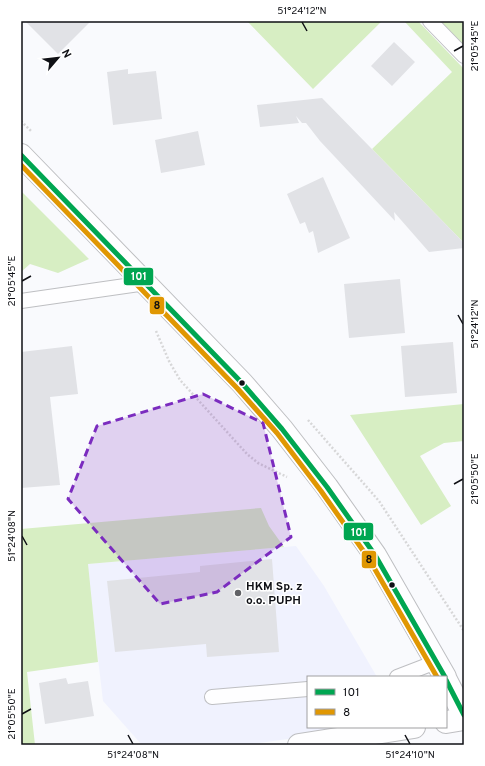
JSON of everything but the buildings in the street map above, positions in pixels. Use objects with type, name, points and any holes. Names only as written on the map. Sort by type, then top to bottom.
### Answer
[{"type":"street","points":[[21,156],[242,383],[282,429],[327,487],[375,555],[449,679],[464,715]]},
{"type":"street","points":[[447,722],[464,719]]},
{"type":"street","points":[[299,745],[408,728]]},
{"type":"lane","points":[[430,21],[464,56]]},
{"type":"lane","points":[[21,301],[146,283]]},
{"type":"lane","points":[[212,697],[307,689]]},
{"type":"path","points":[[154,327],[169,361],[180,380],[247,454],[258,463],[287,477],[292,482]]},
{"type":"highlighted area","points":[[203,394],[263,423],[291,537],[217,592],[160,604],[68,499],[97,426]]},
{"type":"shaded area","points":[[296,546],[324,586],[376,676],[307,676],[307,728],[365,728],[245,745],[142,745],[103,701],[87,564]]},
{"type":"green space","points":[[247,21],[382,21],[313,89]]},
{"type":"green space","points":[[404,21],[418,21],[464,69],[464,243],[372,149],[452,72]]},
{"type":"green space","points":[[437,21],[464,21],[464,48]]},
{"type":"green space","points":[[21,191],[89,259],[58,273],[30,264],[21,272]]},
{"type":"green space","points":[[464,404],[464,441],[444,443],[420,456],[451,506],[421,525],[350,415]]},
{"type":"green space","points":[[261,508],[269,526],[284,547],[88,564],[98,662],[27,672],[35,745],[21,745],[21,529]]},
{"type":"transit line","name":"101","points":[[21,155],[242,383],[282,429],[327,487],[375,555],[444,676]]},
{"type":"transit line","name":"8","points":[[21,165],[237,388],[277,433],[321,491],[369,559],[436,676]]},
{"type":"transit line","name":"101","points":[[447,682],[464,715]]},
{"type":"place","name":"HKM Sp. z o.o. PUPH","points":[[238,593]]}]
